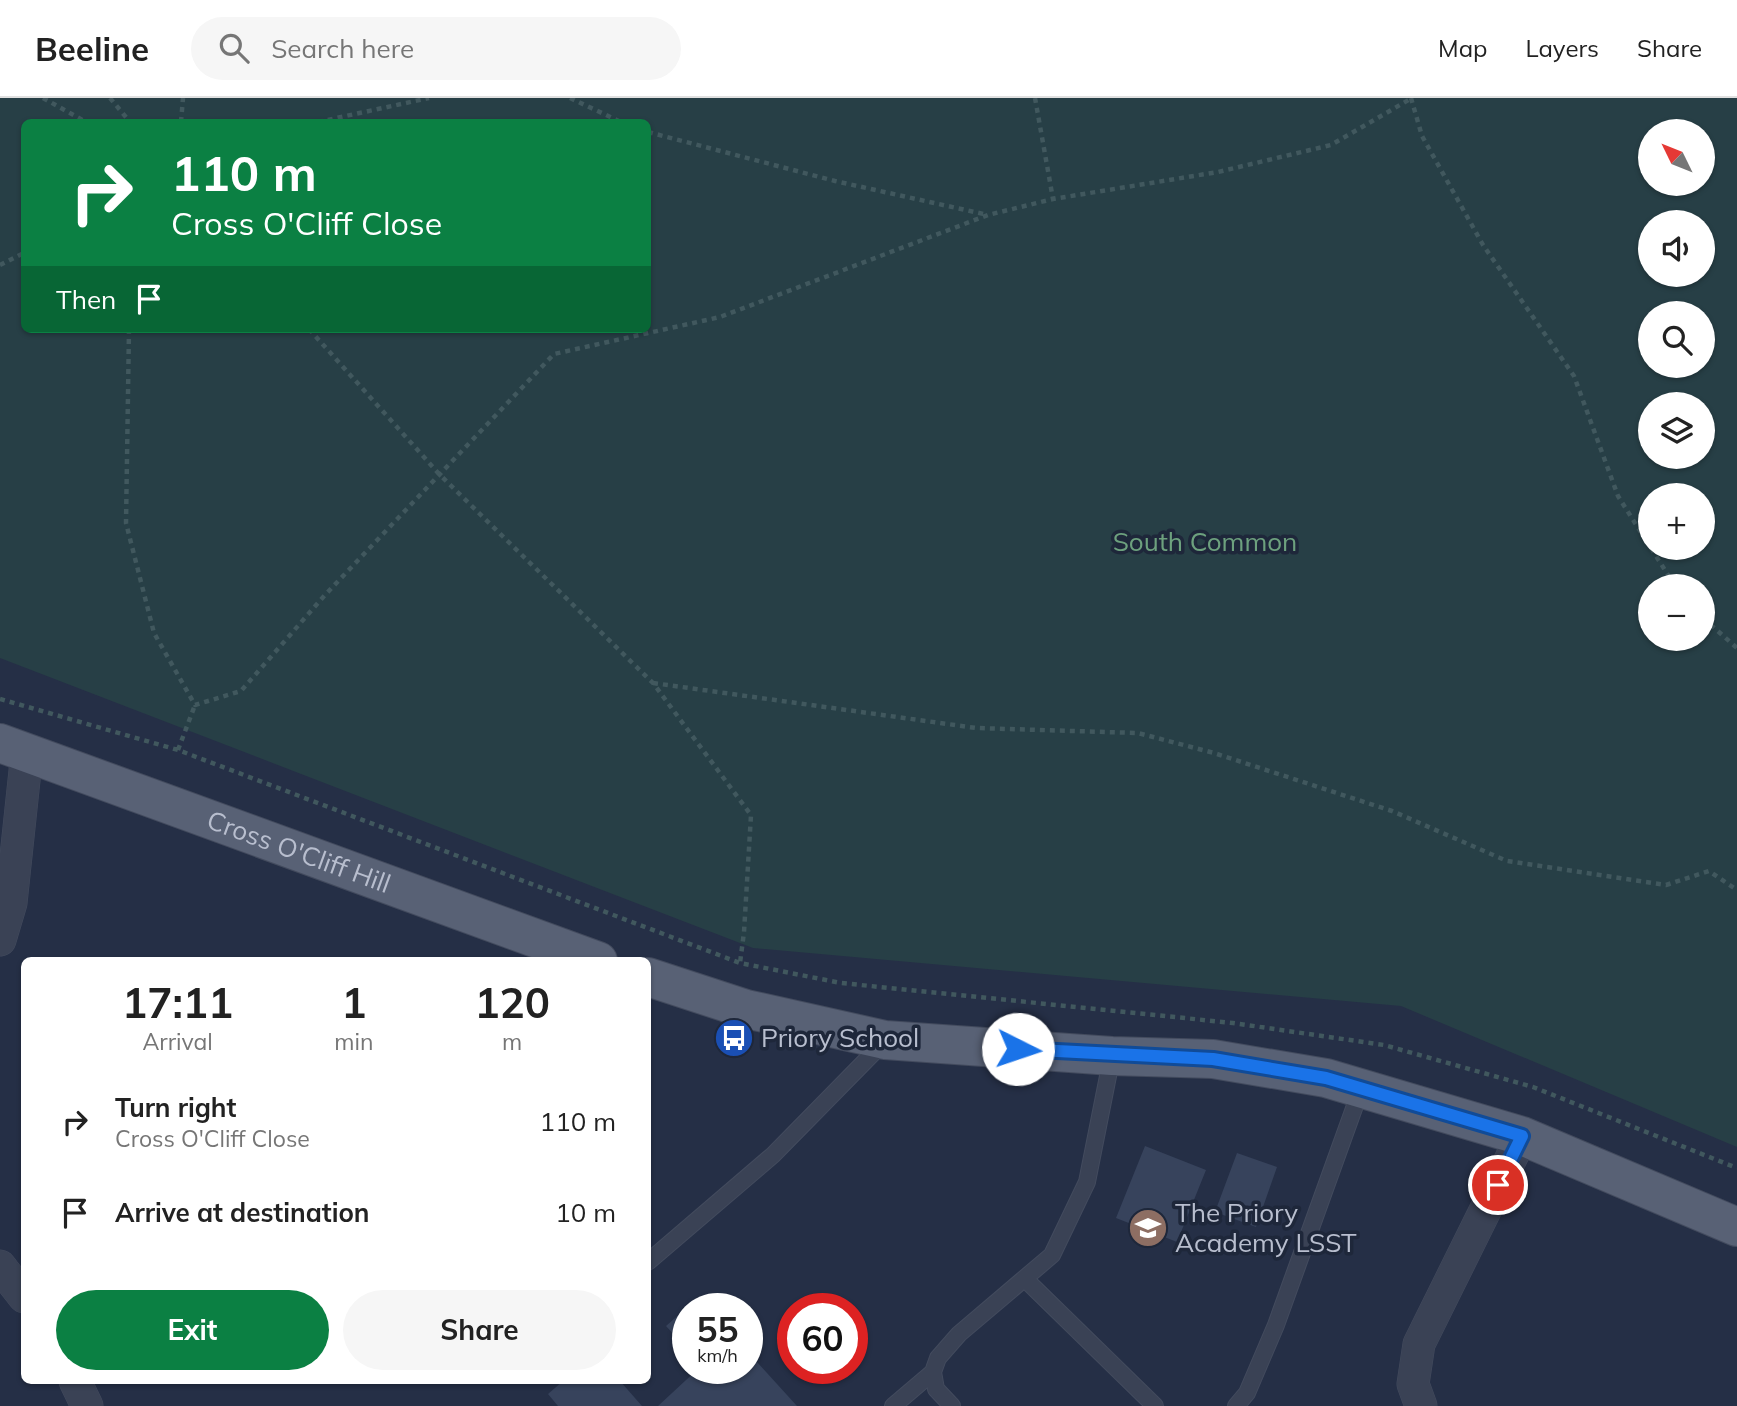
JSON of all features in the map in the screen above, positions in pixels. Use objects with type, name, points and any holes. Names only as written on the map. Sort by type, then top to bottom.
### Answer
[{"type":"main road","name":"Cross O'Cliff Hill","points":[[13,748],[587,957]]},
{"type":"main road","points":[[651,978],[746,1009],[885,1040],[1112,1056],[1213,1059],[1326,1078],[1522,1136],[1737,1227]]},
{"type":"street","points":[[0,940],[5,905],[13,748]]},
{"type":"street","points":[[1421,1406],[1413,1384],[1419,1343],[1522,1136]]},
{"type":"street","points":[[0,1266],[21,1293]]},
{"type":"street","points":[[76,1384],[86,1406]]},
{"type":"lane","points":[[651,1259],[773,1155],[885,1040]]},
{"type":"lane","points":[[952,1406],[936,1389],[933,1372],[938,1357],[959,1335],[1052,1255],[1087,1182],[1112,1056]]},
{"type":"lane","points":[[1236,1406],[1247,1393],[1276,1325],[1361,1089]]},
{"type":"lane","points":[[1025,1279],[1155,1406]]},
{"type":"lane","points":[[893,1406],[933,1372]]},
{"type":"path","points":[[43,98],[81,119]]},
{"type":"path","points":[[110,98],[128,119]]},
{"type":"path","points":[[181,119],[183,98]]},
{"type":"path","points":[[332,119],[429,98]]},
{"type":"path","points":[[570,98],[615,119]]},
{"type":"path","points":[[1035,98],[1053,199]]},
{"type":"path","points":[[651,332],[720,317],[988,215],[1053,199],[1218,172],[1331,145],[1411,98],[1422,136],[1483,245],[1574,376],[1618,496],[1638,528]]},
{"type":"path","points":[[651,133],[835,181],[988,215]]},
{"type":"path","points":[[0,265],[21,254]]},
{"type":"path","points":[[129,333],[125,523],[154,633],[195,705]]},
{"type":"path","points":[[0,699],[178,750],[740,963],[751,815],[653,683],[440,475],[313,333]]},
{"type":"path","points":[[195,705],[241,691],[325,595],[554,354],[648,333]]},
{"type":"path","points":[[1715,629],[1737,648]]},
{"type":"path","points":[[653,683],[976,728],[1138,733],[1214,753],[1392,811],[1507,861],[1666,885],[1709,871],[1737,890]]},
{"type":"path","points":[[178,750],[195,705]]},
{"type":"green space","name":"South Common","points":[[0,98],[1737,98],[1737,1147],[1401,1006],[753,948],[0,658]]},
{"type":"building","points":[[1145,1146],[1206,1170],[1177,1242],[1116,1218]]},
{"type":"building","points":[[1237,1153],[1277,1167],[1256,1227],[1215,1212]]},
{"type":"building","points":[[672,1321],[672,1333],[666,1326]]},
{"type":"building","points":[[763,1369],[797,1406],[658,1406],[682,1384],[763,1384]]},
{"type":"building","points":[[560,1384],[623,1384],[642,1406],[558,1406],[548,1394]]},
{"type":"place","name":"Priory School","points":[[734,1038]]},
{"type":"place","name":"The Priory Academy LSST","points":[[1148,1228]]},
{"type":"route","points":[[1018,1049],[1112,1056],[1213,1059],[1326,1078],[1522,1136],[1498,1185]]}]
